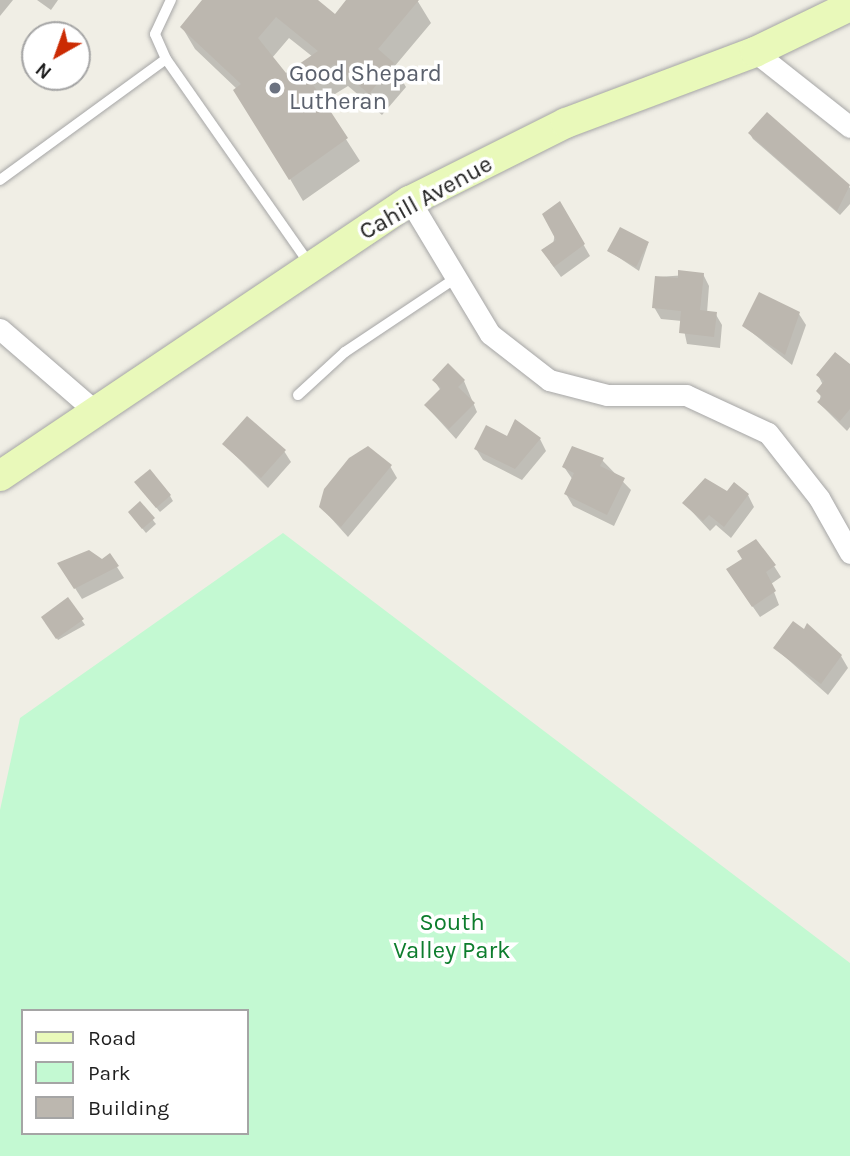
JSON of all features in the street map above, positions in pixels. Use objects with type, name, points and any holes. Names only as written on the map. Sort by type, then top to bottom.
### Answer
[{"type":"street","name":"Cahill Avenue","points":[[0,476],[410,201],[566,123],[755,52],[850,6]]},
{"type":"street","points":[[755,52],[850,127]]},
{"type":"street","points":[[410,201],[490,334],[549,380],[607,395],[686,395],[768,433],[819,498],[850,553]]},
{"type":"street","points":[[0,329],[95,411]]},
{"type":"lane","points":[[172,0],[155,34],[166,59],[312,267]]},
{"type":"lane","points":[[0,180],[166,59]]},
{"type":"lane","points":[[298,395],[345,352],[456,278]]},
{"type":"green space","name":"South Valley Park","points":[[283,533],[850,963],[850,1156],[0,1156],[0,810],[20,718]]},
{"type":"building","name":"Good Shepard Lutheran","points":[[202,0],[318,0],[335,14],[346,0],[419,0],[378,49],[394,63],[369,94],[334,64],[310,80],[348,138],[289,180],[233,90],[241,84],[180,27]],"holes":[[[276,17],[318,51],[286,73],[258,38]]]},
{"type":"building","points":[[767,112],[850,185],[837,211],[748,133]]},
{"type":"building","points":[[560,201],[585,244],[554,267],[541,250],[556,240],[542,214]]},
{"type":"building","points":[[620,227],[649,242],[636,267],[607,251]]},
{"type":"building","points":[[678,270],[704,273],[700,310],[717,312],[714,337],[679,333],[681,311],[652,308],[655,276],[678,278]]},
{"type":"building","points":[[759,292],[800,312],[785,355],[742,326]]},
{"type":"building","points":[[835,352],[850,364],[850,409],[840,421],[817,402],[822,397],[816,391],[824,381],[816,375]]},
{"type":"building","points":[[448,363],[465,380],[458,387],[475,403],[449,429],[424,405],[441,388],[432,380]]},
{"type":"building","points":[[247,416],[286,450],[261,478],[222,444]]},
{"type":"building","points":[[515,419],[541,438],[515,469],[474,449],[486,425],[507,436]]},
{"type":"building","points":[[368,446],[392,465],[341,527],[319,507],[324,489],[349,458]]},
{"type":"building","points":[[572,446],[604,458],[600,466],[625,478],[607,515],[564,494],[574,473],[562,467]]},
{"type":"building","points":[[150,469],[171,495],[156,508],[134,482]]},
{"type":"building","points":[[705,478],[727,491],[734,482],[749,494],[724,527],[709,515],[703,521],[682,503]]},
{"type":"building","points":[[140,501],[155,518],[142,529],[128,512]]},
{"type":"building","points":[[756,539],[776,565],[766,572],[776,591],[752,607],[726,569],[742,559],[737,551]]},
{"type":"building","points":[[89,550],[102,559],[110,553],[119,566],[74,589],[57,563]]},
{"type":"building","points":[[68,597],[84,619],[56,639],[41,617]]},
{"type":"building","points":[[793,621],[804,629],[807,623],[842,655],[821,684],[773,648]]},
{"type":"place","name":"Good Shepard Lutheran","points":[[275,88]]}]
